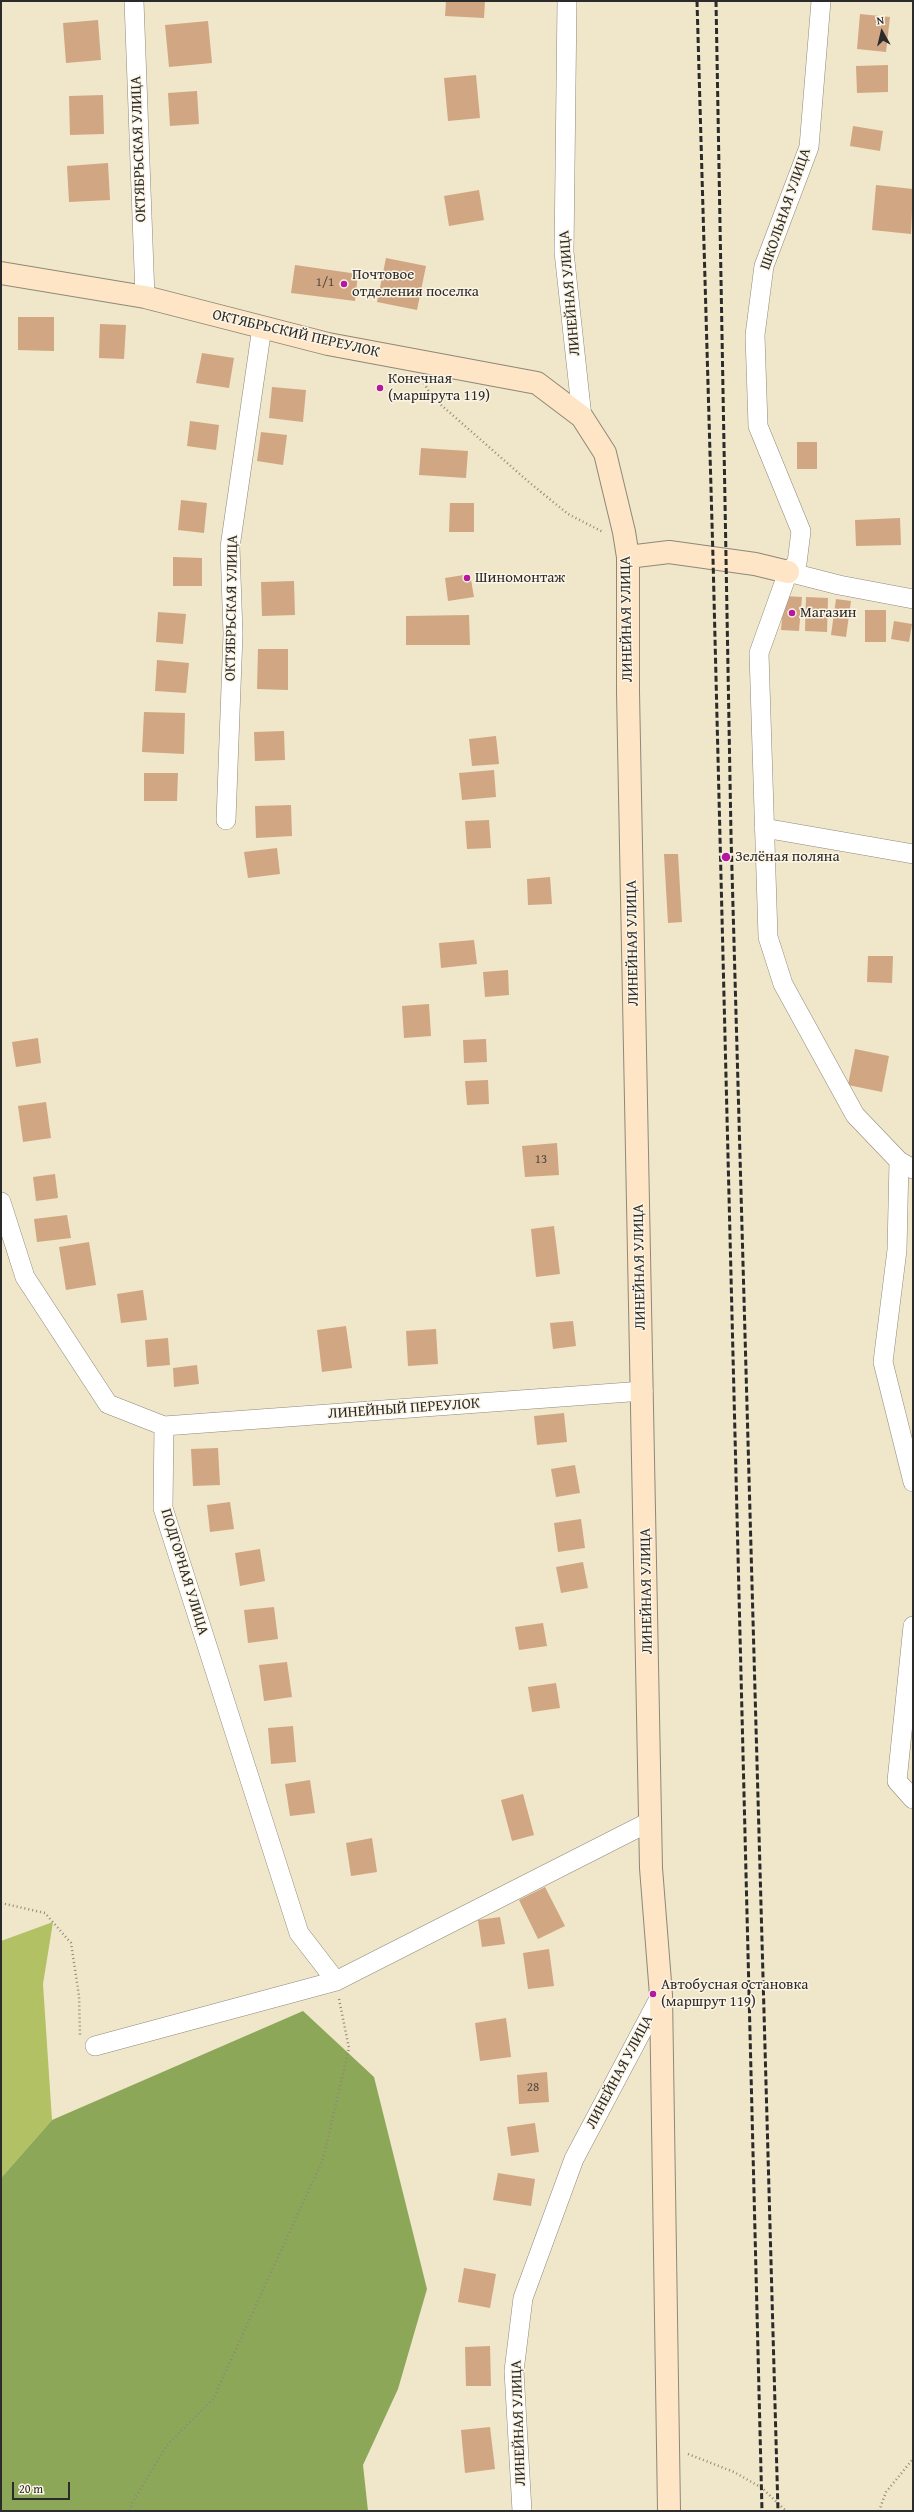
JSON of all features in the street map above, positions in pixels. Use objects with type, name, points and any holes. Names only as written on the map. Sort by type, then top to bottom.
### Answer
[{"type":"street","name":"ОКТЯБРЬСКАЯ УЛИЦА","points":[[134,1],[145,297]]},
{"type":"street","name":"ЛИНЕЙНАЯ УЛИЦА","points":[[522,2511],[514,2371],[523,2298],[574,2159],[661,1994],[651,1868],[643,1391],[628,692],[627,550],[605,454],[582,417],[564,252],[567,1]]},
{"type":"street","name":"ШКОЛЬНАЯ УЛИЦА","points":[[821,1],[809,147],[764,266],[756,335],[758,426],[801,531],[797,563],[788,572],[759,653],[768,937],[784,984],[855,1115],[906,1165]]},
{"type":"street","name":"ОКТЯБРЬСКИЙ ПЕРЕУЛОК","points":[[1,273],[145,297],[328,344],[537,383],[582,417]]},
{"type":"street","name":"ОКТЯБРЬСКАЯ УЛИЦА","points":[[226,820],[233,634],[230,547],[262,327]]},
{"type":"street","points":[[627,550],[670,552],[755,564],[838,585],[913,599]]},
{"type":"street","points":[[764,828],[913,854]]},
{"type":"street","points":[[906,1165],[883,1362],[913,1482]]},
{"type":"street","points":[[1,1202],[25,1277],[108,1404],[164,1426]]},
{"type":"street","name":"ЛИНЕЙНЫЙ ПЕРЕУЛОК","points":[[164,1426],[643,1391]]},
{"type":"street","name":"ПОДГОРНАЯ УЛИЦА","points":[[164,1426],[163,1508],[299,1933],[336,1981]]},
{"type":"street","points":[[913,1626],[907,1740],[897,1781],[913,1799]]},
{"type":"street","points":[[95,2046],[336,1981],[651,1821]]},
{"type":"street","points":[[661,1994],[669,2511]]},
{"type":"path","points":[[409,359],[432,397],[530,483],[568,514],[627,550]]},
{"type":"path","points":[[1,1903],[45,1913],[71,1943],[79,1996],[80,2034],[95,2046]]},
{"type":"path","points":[[130,2511],[132,2503],[167,2445],[213,2399],[323,2159],[350,2048],[336,1981]]},
{"type":"path","points":[[668,2446],[734,2472],[762,2488],[786,2511]]},
{"type":"path","points":[[878,2511],[886,2492],[913,2459]]},
{"type":"green space","points":[[53,1922],[43,1984],[52,2120],[1,2178],[1,1941]]},
{"type":"green space","points":[[303,2011],[374,2077],[427,2289],[398,2389],[363,2465],[368,2511],[1,2511],[1,2178],[52,2120]]},
{"type":"building","points":[[446,1],[485,1],[484,18],[445,16]]},
{"type":"building","points":[[860,14],[890,17],[886,52],[857,49]]},
{"type":"building","points":[[98,20],[101,60],[66,63],[63,23]]},
{"type":"building","points":[[208,21],[212,63],[169,67],[165,25]]},
{"type":"building","points":[[888,65],[888,92],[857,93],[856,66]]},
{"type":"building","points":[[476,75],[480,118],[448,121],[444,78]]},
{"type":"building","points":[[197,91],[199,124],[170,126],[168,93]]},
{"type":"building","points":[[103,95],[104,134],[70,135],[69,96]]},
{"type":"building","points":[[853,126],[883,131],[880,151],[850,146]]},
{"type":"building","points":[[108,163],[110,200],[69,202],[67,166]]},
{"type":"building","points":[[876,185],[913,189],[911,234],[872,230]]},
{"type":"building","points":[[479,190],[484,220],[449,226],[444,196]]},
{"type":"building","points":[[386,258],[426,266],[417,310],[377,302]]},
{"type":"building","points":[[295,265],[358,274],[355,301],[291,293]]},
{"type":"building","points":[[18,317],[54,317],[54,351],[18,350]]},
{"type":"building","points":[[100,324],[126,325],[124,359],[99,358]]},
{"type":"building","points":[[202,353],[234,358],[229,388],[196,383]]},
{"type":"building","points":[[272,387],[306,390],[303,422],[269,418]]},
{"type":"building","points":[[190,421],[219,425],[216,450],[187,446]]},
{"type":"building","points":[[261,432],[287,435],[283,465],[257,461]]},
{"type":"building","points":[[797,442],[817,442],[817,469],[797,469]]},
{"type":"building","points":[[421,448],[468,451],[466,478],[419,475]]},
{"type":"building","points":[[181,500],[207,503],[204,533],[178,530]]},
{"type":"building","points":[[450,503],[474,503],[474,532],[449,532]]},
{"type":"building","points":[[900,518],[901,545],[856,546],[855,520]]},
{"type":"building","points":[[173,557],[202,558],[202,586],[173,586]]},
{"type":"building","points":[[470,574],[474,597],[448,601],[445,578]]},
{"type":"building","points":[[294,581],[295,615],[262,616],[261,582]]},
{"type":"building","name":"Магазин","points":[[784,596],[802,597],[799,631],[781,630]]},
{"type":"building","points":[[806,597],[828,598],[827,632],[805,631]]},
{"type":"building","points":[[836,599],[851,601],[846,637],[831,635]]},
{"type":"building","points":[[865,610],[886,610],[886,642],[865,642]]},
{"type":"building","points":[[158,612],[186,614],[183,644],[156,642]]},
{"type":"building","points":[[469,615],[470,645],[406,645],[406,616]]},
{"type":"building","points":[[894,621],[912,624],[909,642],[891,639]]},
{"type":"building","points":[[258,649],[288,649],[288,690],[257,689]]},
{"type":"building","points":[[157,660],[189,663],[186,693],[155,691]]},
{"type":"building","points":[[144,712],[185,713],[184,754],[142,752]]},
{"type":"building","points":[[284,731],[285,760],[255,761],[254,732]]},
{"type":"building","points":[[496,736],[499,764],[472,766],[469,739]]},
{"type":"building","points":[[494,770],[496,797],[462,800],[459,773]]},
{"type":"building","points":[[144,773],[178,773],[177,801],[144,801]]},
{"type":"building","points":[[291,805],[292,836],[256,838],[255,806]]},
{"type":"building","points":[[489,820],[491,848],[467,849],[465,821]]},
{"type":"building","points":[[277,848],[280,874],[248,878],[244,852]]},
{"type":"building","points":[[664,854],[678,854],[682,922],[668,923]]},
{"type":"building","points":[[550,877],[552,904],[528,905],[527,879]]},
{"type":"building","points":[[474,940],[477,964],[441,968],[439,943]]},
{"type":"building","points":[[868,956],[893,956],[892,983],[867,982]]},
{"type":"building","points":[[508,970],[509,995],[485,997],[483,972]]},
{"type":"building","points":[[429,1004],[431,1036],[404,1038],[402,1006]]},
{"type":"building","points":[[38,1038],[41,1063],[16,1067],[12,1042]]},
{"type":"building","points":[[486,1039],[487,1062],[464,1063],[463,1040]]},
{"type":"building","points":[[855,1049],[889,1056],[882,1092],[848,1085]]},
{"type":"building","points":[[488,1080],[489,1104],[467,1105],[465,1081]]},
{"type":"building","points":[[46,1102],[51,1138],[23,1142],[18,1106]]},
{"type":"building","points":[[557,1143],[559,1175],[525,1177],[522,1146]]},
{"type":"building","points":[[55,1174],[58,1198],[36,1201],[33,1177]]},
{"type":"building","points":[[67,1215],[71,1238],[37,1242],[34,1219]]},
{"type":"building","points":[[554,1226],[560,1274],[536,1277],[531,1229]]},
{"type":"building","points":[[89,1242],[96,1285],[66,1290],[59,1247]]},
{"type":"building","points":[[143,1290],[147,1320],[121,1323],[117,1294]]},
{"type":"building","points":[[573,1321],[576,1346],[553,1349],[550,1323]]},
{"type":"building","points":[[346,1326],[352,1368],[322,1372],[317,1330]]},
{"type":"building","points":[[436,1329],[438,1364],[408,1366],[406,1331]]},
{"type":"building","points":[[168,1338],[170,1365],[147,1367],[145,1340]]},
{"type":"building","points":[[197,1365],[199,1384],[174,1387],[173,1368]]},
{"type":"building","points":[[564,1413],[567,1442],[537,1445],[534,1416]]},
{"type":"building","points":[[218,1448],[220,1485],[193,1486],[191,1449]]},
{"type":"building","points":[[575,1465],[580,1493],[556,1497],[551,1469]]},
{"type":"building","points":[[230,1502],[234,1529],[210,1532],[207,1505]]},
{"type":"building","points":[[581,1519],[585,1548],[558,1552],[554,1523]]},
{"type":"building","points":[[260,1549],[265,1581],[240,1586],[235,1553]]},
{"type":"building","points":[[583,1562],[588,1588],[561,1593],[556,1567]]},
{"type":"building","points":[[274,1607],[278,1639],[248,1643],[244,1610]]},
{"type":"building","points":[[543,1623],[547,1646],[519,1650],[515,1627]]},
{"type":"building","points":[[287,1662],[292,1697],[264,1701],[259,1665]]},
{"type":"building","points":[[556,1683],[560,1708],[532,1712],[528,1687]]},
{"type":"building","points":[[293,1726],[296,1762],[271,1764],[268,1728]]},
{"type":"building","points":[[310,1780],[315,1813],[290,1816],[285,1784]]},
{"type":"building","points":[[523,1794],[534,1835],[512,1841],[501,1800]]},
{"type":"building","points":[[372,1838],[377,1872],[351,1876],[346,1843]]},
{"type":"building","points":[[545,1887],[565,1926],[538,1939],[519,1900]]},
{"type":"building","points":[[500,1917],[505,1944],[482,1947],[478,1920]]},
{"type":"building","points":[[549,1949],[554,1986],[528,1989],[523,1953]]},
{"type":"building","points":[[506,2018],[511,2057],[480,2061],[475,2023]]},
{"type":"building","points":[[547,2072],[549,2102],[519,2104],[517,2075]]},
{"type":"building","points":[[535,2123],[539,2152],[511,2156],[507,2127]]},
{"type":"building","points":[[498,2173],[535,2179],[531,2206],[493,2200]]},
{"type":"building","points":[[464,2268],[496,2274],[490,2308],[458,2302]]},
{"type":"building","points":[[490,2346],[491,2386],[466,2386],[465,2347]]},
{"type":"building","points":[[490,2427],[495,2469],[465,2473],[461,2430]]},
{"type":"railway","points":[[697,1],[713,558],[762,2511]]},
{"type":"railway","points":[[716,1],[731,835],[778,2511]]},
{"type":"place","name":"Почтовое отделения поселка","points":[[344,284]]},
{"type":"place","name":"Конечная (маршрута 119)","points":[[380,388]]},
{"type":"place","name":"Шиномонтаж","points":[[467,578]]},
{"type":"place","name":"Магазин","points":[[792,613]]},
{"type":"place","name":"Зелёная поляна","points":[[726,857]]},
{"type":"place","name":"Автобусная остановка (маршрут 119)","points":[[653,1994]]}]
